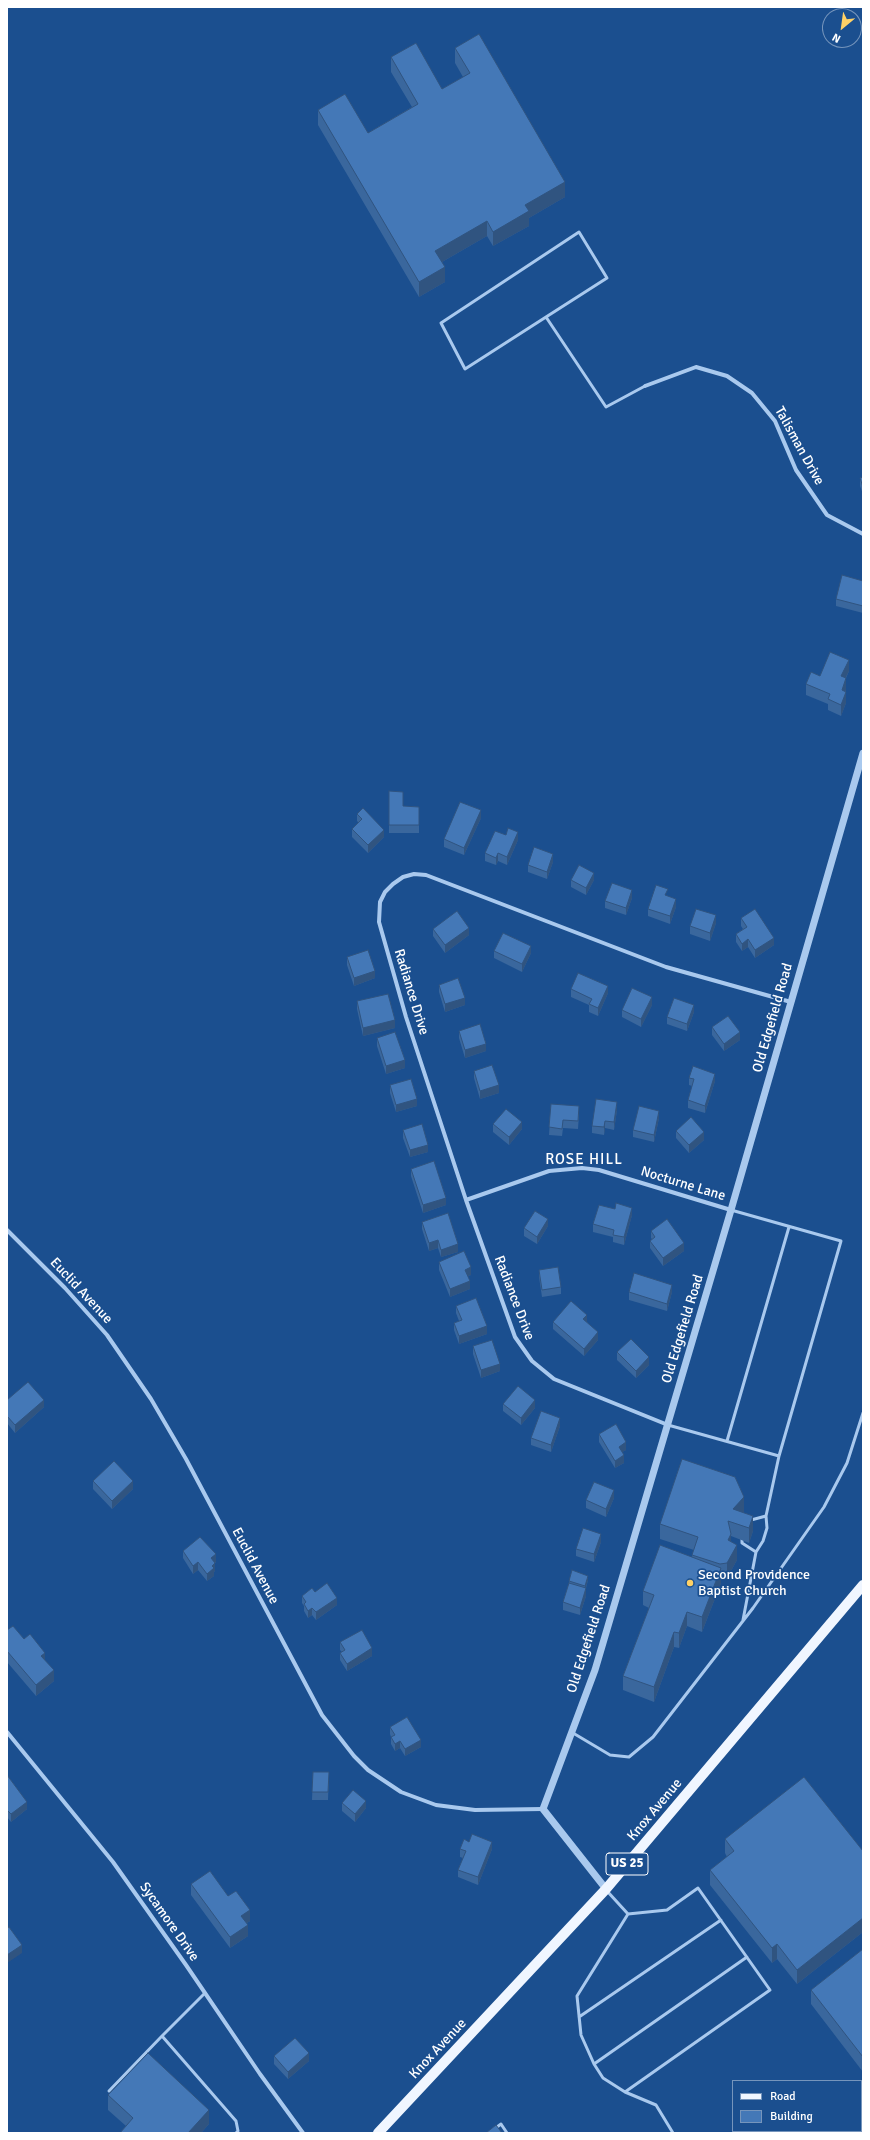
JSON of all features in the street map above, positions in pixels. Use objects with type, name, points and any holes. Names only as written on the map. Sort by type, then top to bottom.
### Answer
[{"type":"main road","name":"Knox Avenue","points":[[378,2133],[606,1889],[863,1585]]},
{"type":"street","name":"Talisman Drive","points":[[645,386],[696,367],[727,376],[752,393],[775,421],[796,470],[828,515],[863,534]]},
{"type":"street","name":"Old Edgefield Road","points":[[543,1809],[595,1670],[732,1210],[863,753]]},
{"type":"street","name":"Radiance Drive","points":[[668,1425],[554,1379],[532,1361],[523,1350],[510,1324],[466,1200],[406,1017],[379,922],[380,902],[385,892],[393,884],[403,878],[414,874],[426,875],[666,967],[791,1002]]},
{"type":"street","name":"Nocturne Lane","points":[[466,1200],[549,1171],[582,1168],[599,1170],[732,1210]]},
{"type":"street","name":"Euclid Avenue","points":[[7,1230],[65,1288],[107,1335],[151,1399],[186,1459],[322,1715],[354,1756],[368,1770],[401,1792],[436,1805],[475,1810],[543,1809]]},
{"type":"street","name":"Sycamore Drive","points":[[7,1732],[113,1862],[260,2074],[303,2133]]},
{"type":"street","points":[[543,1809],[606,1889]]},
{"type":"lane","points":[[579,232],[607,278],[546,317],[465,370],[441,323],[579,232]]},
{"type":"lane","points":[[546,317],[606,407],[645,386]]},
{"type":"lane","points":[[732,1210],[841,1241],[778,1456],[766,1516],[766,1528],[763,1541],[756,1552],[742,1621]]},
{"type":"lane","points":[[727,1442],[789,1226]]},
{"type":"lane","points":[[572,1732],[610,1755],[629,1757],[653,1737],[742,1621],[824,1507],[847,1463],[863,1413]]},
{"type":"lane","points":[[668,1425],[778,1456]]},
{"type":"lane","points":[[749,1523],[752,1519],[766,1516]]},
{"type":"lane","points":[[742,1532],[742,1543],[756,1552]]},
{"type":"lane","points":[[625,2092],[770,1990],[698,1888],[667,1910],[628,1914]]},
{"type":"lane","points":[[606,1889],[628,1914]]},
{"type":"lane","points":[[628,1914],[577,1996],[581,2035],[594,2064],[603,2078],[625,2092],[656,2105],[673,2133]]},
{"type":"lane","points":[[579,2017],[721,1920]]},
{"type":"lane","points":[[594,2064],[747,1957]]},
{"type":"lane","points":[[109,2091],[205,1993]]},
{"type":"lane","points":[[162,2036],[236,2121],[238,2131],[236,2133]]},
{"type":"lane","points":[[489,2133],[501,2124],[507,2133]]},
{"type":"building","points":[[479,34],[565,182],[525,205],[529,211],[493,232],[487,221],[435,251],[445,267],[419,282],[318,110],[345,94],[368,133],[418,104],[391,57],[416,43],[442,89],[470,73],[455,48]]},
{"type":"building","points":[[863,477],[863,487],[860,478]]},
{"type":"building","points":[[842,575],[863,581],[863,606],[836,599]]},
{"type":"building","points":[[830,652],[849,660],[841,676],[846,678],[842,690],[846,692],[841,705],[828,699],[830,694],[806,684],[811,672],[820,676]]},
{"type":"building","points":[[389,791],[403,792],[403,806],[419,807],[419,825],[389,825]]},
{"type":"building","points":[[460,802],[481,810],[464,848],[444,839]]},
{"type":"building","points":[[363,808],[384,830],[368,845],[352,829],[362,819],[357,814]]},
{"type":"building","points":[[508,828],[518,832],[507,857],[498,853],[496,858],[485,853],[495,831],[506,835]]},
{"type":"building","points":[[534,847],[553,854],[547,872],[528,865]]},
{"type":"building","points":[[579,865],[594,873],[586,888],[571,880]]},
{"type":"building","points":[[612,883],[632,890],[626,908],[605,901]]},
{"type":"building","points":[[656,885],[668,889],[665,895],[676,899],[670,916],[648,909]]},
{"type":"building","points":[[696,909],[716,915],[710,933],[690,926]]},
{"type":"building","points":[[755,909],[774,938],[755,950],[748,939],[742,944],[736,934],[747,927],[741,918]]},
{"type":"building","points":[[457,911],[469,928],[445,945],[433,929]]},
{"type":"building","points":[[503,933],[531,946],[522,964],[494,951]]},
{"type":"building","points":[[368,950],[375,971],[354,978],[347,957]]},
{"type":"building","points":[[578,973],[608,986],[598,1008],[589,1004],[592,999],[571,989]]},
{"type":"building","points":[[458,978],[465,998],[445,1004],[439,985]]},
{"type":"building","points":[[632,988],[652,997],[641,1019],[622,1010]]},
{"type":"building","points":[[388,994],[395,1020],[363,1028],[357,1001]]},
{"type":"building","points":[[674,998],[694,1005],[687,1024],[667,1017]]},
{"type":"building","points":[[728,1016],[740,1032],[724,1044],[712,1027]]},
{"type":"building","points":[[480,1024],[486,1044],[465,1050],[459,1031]]},
{"type":"building","points":[[395,1032],[405,1060],[386,1066],[377,1038]]},
{"type":"building","points":[[492,1065],[499,1085],[480,1091],[474,1071]]},
{"type":"building","points":[[693,1066],[715,1074],[705,1106],[688,1100],[694,1079],[689,1078]]},
{"type":"building","points":[[411,1079],[417,1099],[396,1105],[390,1085]]},
{"type":"building","points":[[596,1099],[617,1102],[614,1122],[605,1121],[604,1127],[592,1126]]},
{"type":"building","points":[[551,1104],[579,1106],[578,1121],[563,1120],[562,1129],[549,1127]]},
{"type":"building","points":[[639,1106],[659,1111],[654,1135],[633,1130]]},
{"type":"building","points":[[506,1109],[522,1122],[509,1137],[493,1124]]},
{"type":"building","points":[[691,1117],[704,1132],[689,1145],[676,1131]]},
{"type":"building","points":[[422,1124],[428,1145],[410,1150],[403,1130]]},
{"type":"building","points":[[434,1161],[446,1198],[423,1205],[411,1169]]},
{"type":"building","points":[[616,1203],[632,1208],[624,1237],[613,1235],[614,1230],[593,1224],[599,1205],[615,1209]]},
{"type":"building","points":[[535,1211],[548,1219],[537,1237],[524,1228]]},
{"type":"building","points":[[448,1213],[458,1244],[441,1250],[438,1240],[429,1243],[422,1222]]},
{"type":"building","points":[[667,1219],[684,1243],[663,1258],[650,1241],[655,1237],[651,1231]]},
{"type":"building","points":[[464,1251],[471,1267],[465,1270],[470,1281],[450,1289],[439,1262]]},
{"type":"building","points":[[558,1267],[561,1287],[542,1290],[539,1270]]},
{"type":"building","points":[[634,1273],[672,1285],[667,1304],[629,1292]]},
{"type":"building","points":[[476,1298],[487,1326],[459,1336],[454,1323],[462,1320],[456,1306]]},
{"type":"building","points":[[571,1301],[587,1315],[583,1319],[598,1332],[584,1349],[553,1322]]},
{"type":"building","points":[[631,1339],[649,1357],[636,1371],[617,1352]]},
{"type":"building","points":[[492,1340],[500,1364],[481,1370],[473,1346]]},
{"type":"building","points":[[28,1382],[44,1400],[15,1425],[7,1416],[7,1400]]},
{"type":"building","points":[[518,1386],[535,1400],[521,1418],[503,1404]]},
{"type":"building","points":[[541,1411],[560,1418],[551,1445],[531,1438]]},
{"type":"building","points":[[616,1424],[626,1442],[619,1447],[624,1455],[615,1461],[599,1434]]},
{"type":"building","points":[[682,1459],[735,1477],[744,1497],[733,1509],[753,1516],[749,1528],[728,1521],[731,1534],[728,1540],[737,1545],[727,1563],[720,1564],[692,1555],[698,1537],[660,1524]]},
{"type":"building","points":[[114,1461],[133,1481],[112,1501],[93,1481]]},
{"type":"building","points":[[594,1482],[614,1490],[606,1509],[586,1500]]},
{"type":"building","points":[[583,1528],[601,1534],[594,1554],[576,1549]]},
{"type":"building","points":[[200,1537],[216,1554],[211,1558],[215,1563],[212,1566],[214,1568],[207,1574],[198,1562],[193,1566],[183,1551]]},
{"type":"building","points":[[660,1545],[721,1568],[702,1617],[687,1612],[679,1633],[674,1632],[654,1687],[623,1676],[654,1595],[643,1591]]},
{"type":"building","points":[[572,1570],[588,1576],[585,1586],[569,1581]]},
{"type":"building","points":[[327,1583],[337,1598],[316,1612],[312,1608],[308,1611],[304,1604],[306,1602],[302,1596],[312,1588],[315,1592]]},
{"type":"building","points":[[569,1583],[586,1588],[580,1608],[563,1602]]},
{"type":"building","points":[[13,1626],[24,1639],[30,1634],[45,1653],[41,1656],[54,1670],[36,1685],[7,1651],[7,1630]]},
{"type":"building","points":[[362,1630],[372,1648],[347,1664],[340,1653],[345,1650],[340,1642]]},
{"type":"building","points":[[407,1717],[421,1740],[405,1749],[400,1741],[395,1744],[391,1737],[395,1735],[390,1727]]},
{"type":"building","points":[[313,1772],[329,1772],[328,1792],[312,1792]]},
{"type":"building","points":[[7,1775],[27,1802],[11,1814],[7,1810]]},
{"type":"building","points":[[804,1777],[863,1851],[863,1918],[797,1970],[777,1944],[772,1948],[710,1870],[734,1851],[725,1839]]},
{"type":"building","points":[[353,1790],[366,1801],[355,1814],[342,1803]]},
{"type":"building","points":[[472,1834],[492,1842],[478,1877],[458,1870],[466,1851],[460,1849],[464,1839],[469,1842]]},
{"type":"building","points":[[210,1871],[228,1896],[236,1891],[250,1910],[241,1916],[248,1925],[230,1937],[191,1884]]},
{"type":"building","points":[[9,1927],[22,1945],[7,1955],[7,1928]]},
{"type":"building","points":[[863,1949],[863,2057],[811,1990]]},
{"type":"building","points":[[295,2038],[309,2053],[288,2072],[274,2056]]},
{"type":"building","points":[[148,2053],[209,2110],[188,2133],[120,2133],[133,2118],[108,2095]]},
{"type":"building","points":[[496,2125],[502,2133],[486,2133]]},
{"type":"place","name":"Second Providence Baptist Church","points":[[690,1583]]},
{"type":"district","name":"ROSE HILL","points":[[584,1160]]}]
